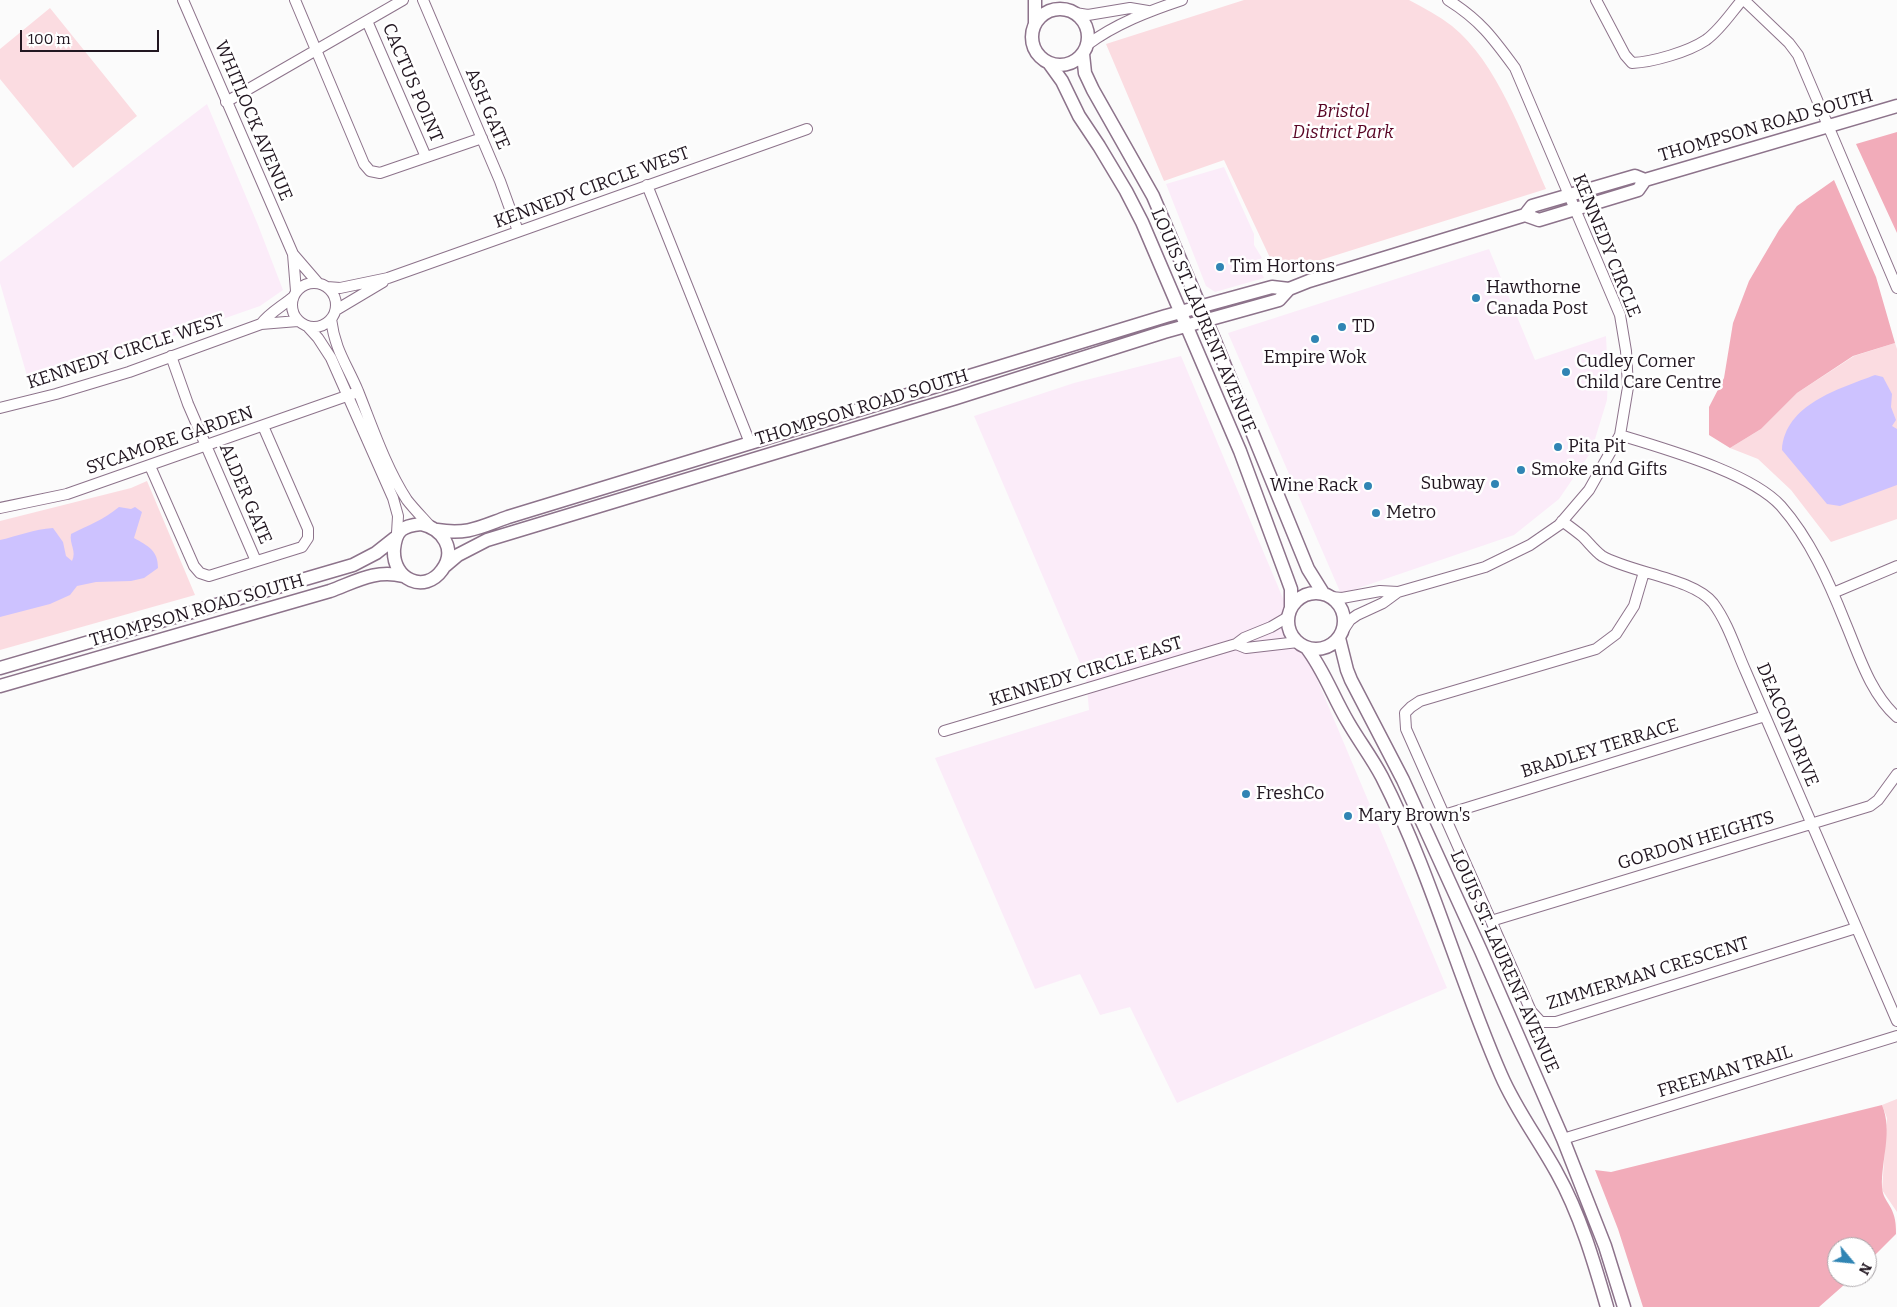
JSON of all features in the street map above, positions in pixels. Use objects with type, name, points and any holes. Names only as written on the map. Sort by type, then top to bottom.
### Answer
[{"type":"main road","points":[[1035,0],[1035,24]]},
{"type":"main road","points":[[1067,7],[1082,19],[1086,27],[1088,36],[1085,49],[1076,60],[1067,64],[1049,63],[1035,51],[1032,33],[1040,16],[1057,8],[1067,7]]},
{"type":"main road","name":"LOUIS ST. LAURENT AVENUE","points":[[1085,49],[1085,73],[1153,196],[1308,569],[1327,595]]},
{"type":"main road","name":"LOUIS ST. LAURENT AVENUE","points":[[1049,63],[1062,81],[1079,116],[1126,191],[1142,222],[1240,451],[1288,578],[1290,613]]},
{"type":"main road","name":"THOMPSON ROAD SOUTH","points":[[445,566],[458,555],[487,540],[956,398],[1186,326],[1279,300],[1289,289],[1309,281],[1525,215],[1532,206],[1568,194],[1635,176],[1645,180],[1897,106]]},
{"type":"main road","name":"THOMPSON ROAD SOUTH","points":[[1525,215],[1539,220],[1638,190],[1645,180]]},
{"type":"main road","name":"THOMPSON ROAD SOUTH","points":[[434,528],[454,532],[475,530],[508,517],[1200,306],[1272,287],[1289,289]]},
{"type":"main road","points":[[412,525],[434,528],[444,538],[448,547],[448,557],[445,566],[440,574],[432,580],[412,581],[403,576],[394,564],[396,535],[404,528],[412,525]]},
{"type":"main road","name":"THOMPSON ROAD SOUTH","points":[[0,668],[353,565],[376,554],[396,535]]},
{"type":"main road","name":"THOMPSON ROAD SOUTH","points":[[0,686],[330,591],[372,575],[391,573],[403,576]]},
{"type":"main road","points":[[1313,593],[1327,595],[1338,603],[1343,611],[1345,620],[1341,634],[1332,644],[1324,648],[1315,649],[1302,645],[1292,635],[1289,626],[1290,613],[1297,600],[1304,595],[1313,593]]},
{"type":"main road","name":"LOUIS ST. LAURENT AVENUE","points":[[1341,634],[1347,670],[1351,680],[1403,780],[1481,950],[1563,1139],[1605,1246],[1624,1307]]},
{"type":"main road","name":"LOUIS ST. LAURENT AVENUE","points":[[1302,645],[1321,668],[1348,722],[1382,776],[1401,816],[1501,1075],[1573,1205],[1590,1250],[1607,1307]]},
{"type":"street","name":"WHITLOCK AVENUE","points":[[183,0],[293,254],[323,285]]},
{"type":"street","points":[[295,0],[364,164],[370,171],[380,173],[482,138]]},
{"type":"street","points":[[226,102],[403,0]]},
{"type":"street","name":"ASH GATE","points":[[423,0],[482,138],[518,231]]},
{"type":"street","points":[[1085,49],[1110,29],[1148,11],[1182,0]]},
{"type":"street","name":"KENNEDY CIRCLE","points":[[1327,595],[1342,598],[1380,591],[1398,592],[1485,567],[1530,545],[1562,521],[1589,490],[1620,434],[1628,387],[1626,351],[1620,314],[1515,68],[1493,37],[1468,13],[1448,0]]},
{"type":"street","points":[[1596,0],[1625,55],[1632,63],[1644,63],[1706,40],[1743,0],[1789,43],[1798,55],[1897,288]]},
{"type":"street","points":[[1067,7],[1088,15],[1130,8],[1148,11]]},
{"type":"street","name":"CACTUS POINT","points":[[367,21],[426,157]]},
{"type":"street","name":"KENNEDY CIRCLE WEST","points":[[323,285],[340,288],[388,278],[807,129]]},
{"type":"street","points":[[647,185],[750,443]]},
{"type":"street","name":"WHITLOCK AVENUE","points":[[293,254],[294,294]]},
{"type":"street","name":"KENNEDY CIRCLE WEST","points":[[334,314],[388,278]]},
{"type":"street","points":[[396,535],[398,516],[396,505],[331,358],[318,338],[308,327],[298,321],[292,310],[294,294],[306,284],[323,285],[335,297],[334,337],[339,353],[358,392],[395,480],[407,499],[434,528]]},
{"type":"street","name":"KENNEDY CIRCLE WEST","points":[[260,324],[269,314],[279,308],[294,294]]},
{"type":"street","points":[[308,327],[321,326],[334,314]]},
{"type":"street","name":"KENNEDY CIRCLE WEST","points":[[0,408],[69,391],[129,372],[260,324],[298,321]]},
{"type":"street","name":"ALDER GATE","points":[[171,356],[188,404],[256,561]]},
{"type":"street","name":"SYCAMORE GARDEN","points":[[0,508],[67,494],[358,392]]},
{"type":"street","points":[[150,466],[194,566],[200,573],[209,576],[302,547],[308,538],[308,529],[263,426]]},
{"type":"street","points":[[1620,434],[1729,472],[1765,492],[1781,506],[1807,542],[1833,593],[1877,694],[1897,717]]},
{"type":"street","name":"DEACON DRIVE","points":[[1562,521],[1582,536],[1601,555],[1697,591],[1712,602],[1722,618],[1897,1021]]},
{"type":"street","points":[[1833,593],[1897,566]]},
{"type":"street","name":"ZIMMERMAN CRESCENT","points":[[1644,572],[1634,606],[1621,627],[1616,634],[1596,649],[1420,701],[1405,714],[1406,729],[1531,1011],[1541,1022],[1549,1023],[1856,928]]},
{"type":"street","name":"KENNEDY CIRCLE","points":[[1341,634],[1350,620],[1383,603],[1398,592]]},
{"type":"street","name":"KENNEDY CIRCLE EAST","points":[[944,731],[1236,644],[1244,638],[1271,627],[1290,613]]},
{"type":"street","name":"KENNEDY CIRCLE EAST","points":[[1236,644],[1246,648],[1302,645]]},
{"type":"street","name":"BRADLEY TERRACE","points":[[1444,814],[1765,716]]},
{"type":"street","name":"GORDON HEIGHTS","points":[[1491,921],[1870,806],[1878,800],[1897,774]]},
{"type":"street","name":"FREEMAN TRAIL","points":[[1563,1139],[1897,1036]]},
{"type":"shaded area","points":[[207,104],[283,290],[260,306],[30,386],[0,283],[0,262]]},
{"type":"shaded area","points":[[1897,132],[1897,233],[1856,144]]},
{"type":"shaded area","points":[[1224,167],[1254,234],[1254,245],[1262,258],[1256,261],[1264,278],[1215,292],[1206,286],[1166,184]]},
{"type":"shaded area","points":[[1834,180],[1876,277],[1895,343],[1853,356],[1797,393],[1761,429],[1730,448],[1709,435],[1709,407],[1724,378],[1733,323],[1749,281],[1779,230],[1797,206]]},
{"type":"shaded area","points":[[1489,249],[1535,360],[1606,336],[1607,400],[1591,452],[1559,499],[1514,535],[1341,594],[1228,333]]},
{"type":"shaded area","points":[[1181,356],[1447,988],[1177,1103],[1130,1007],[1100,1015],[1080,974],[1035,989],[935,758],[1089,710],[1086,677],[974,416],[1074,383]]},
{"type":"shaded area","points":[[1875,375],[1883,377],[1892,394],[1891,407],[1896,420],[1892,426],[1897,429],[1897,485],[1840,506],[1827,504],[1782,450],[1785,434],[1803,410],[1816,400]]},
{"type":"shaded area","points":[[119,507],[131,509],[135,507],[142,512],[134,538],[151,549],[158,562],[158,568],[144,578],[131,581],[96,582],[77,586],[70,595],[50,604],[0,617],[0,540],[53,528],[63,542],[66,556],[72,561],[74,554],[71,534],[102,519]]},
{"type":"shaded area","points":[[1882,1105],[1887,1135],[1882,1187],[1894,1217],[1896,1234],[1877,1253],[1877,1237],[1827,1237],[1827,1287],[1842,1287],[1819,1307],[1643,1307],[1618,1229],[1595,1170],[1611,1172]]},
{"type":"green space","name":"Bristol District Park","points":[[1244,0],[1409,0],[1437,15],[1468,41],[1482,59],[1507,101],[1546,189],[1273,275],[1272,262],[1224,160],[1164,181],[1106,44]]},
{"type":"green space","points":[[50,8],[137,116],[73,168],[0,79],[0,49]]},
{"type":"green space","points":[[1895,343],[1897,349],[1897,519],[1831,542],[1791,490],[1758,459],[1730,448],[1761,429],[1797,393],[1854,356]]},
{"type":"green space","points":[[147,481],[195,595],[0,650],[0,521],[131,488]]},
{"type":"green space","points":[[1897,1099],[1897,1212],[1882,1190],[1887,1118],[1882,1105]]},
{"type":"place","name":"Tim Hortons","points":[[1220,267]]},
{"type":"place","name":"Hawthorne Canada Post","points":[[1476,298]]},
{"type":"place","name":"TD","points":[[1342,327]]},
{"type":"place","name":"Empire Wok","points":[[1315,339]]},
{"type":"place","name":"Cudley Corner Child Care Centre","points":[[1566,372]]},
{"type":"place","name":"Pita Pit","points":[[1558,447]]},
{"type":"place","name":"Smoke and Gifts","points":[[1521,470]]},
{"type":"place","name":"Subway","points":[[1495,484]]},
{"type":"place","name":"Wine Rack","points":[[1368,486]]},
{"type":"place","name":"Metro","points":[[1376,513]]},
{"type":"place","name":"FreshCo","points":[[1246,794]]},
{"type":"place","name":"Mary Brown's","points":[[1348,816]]}]
